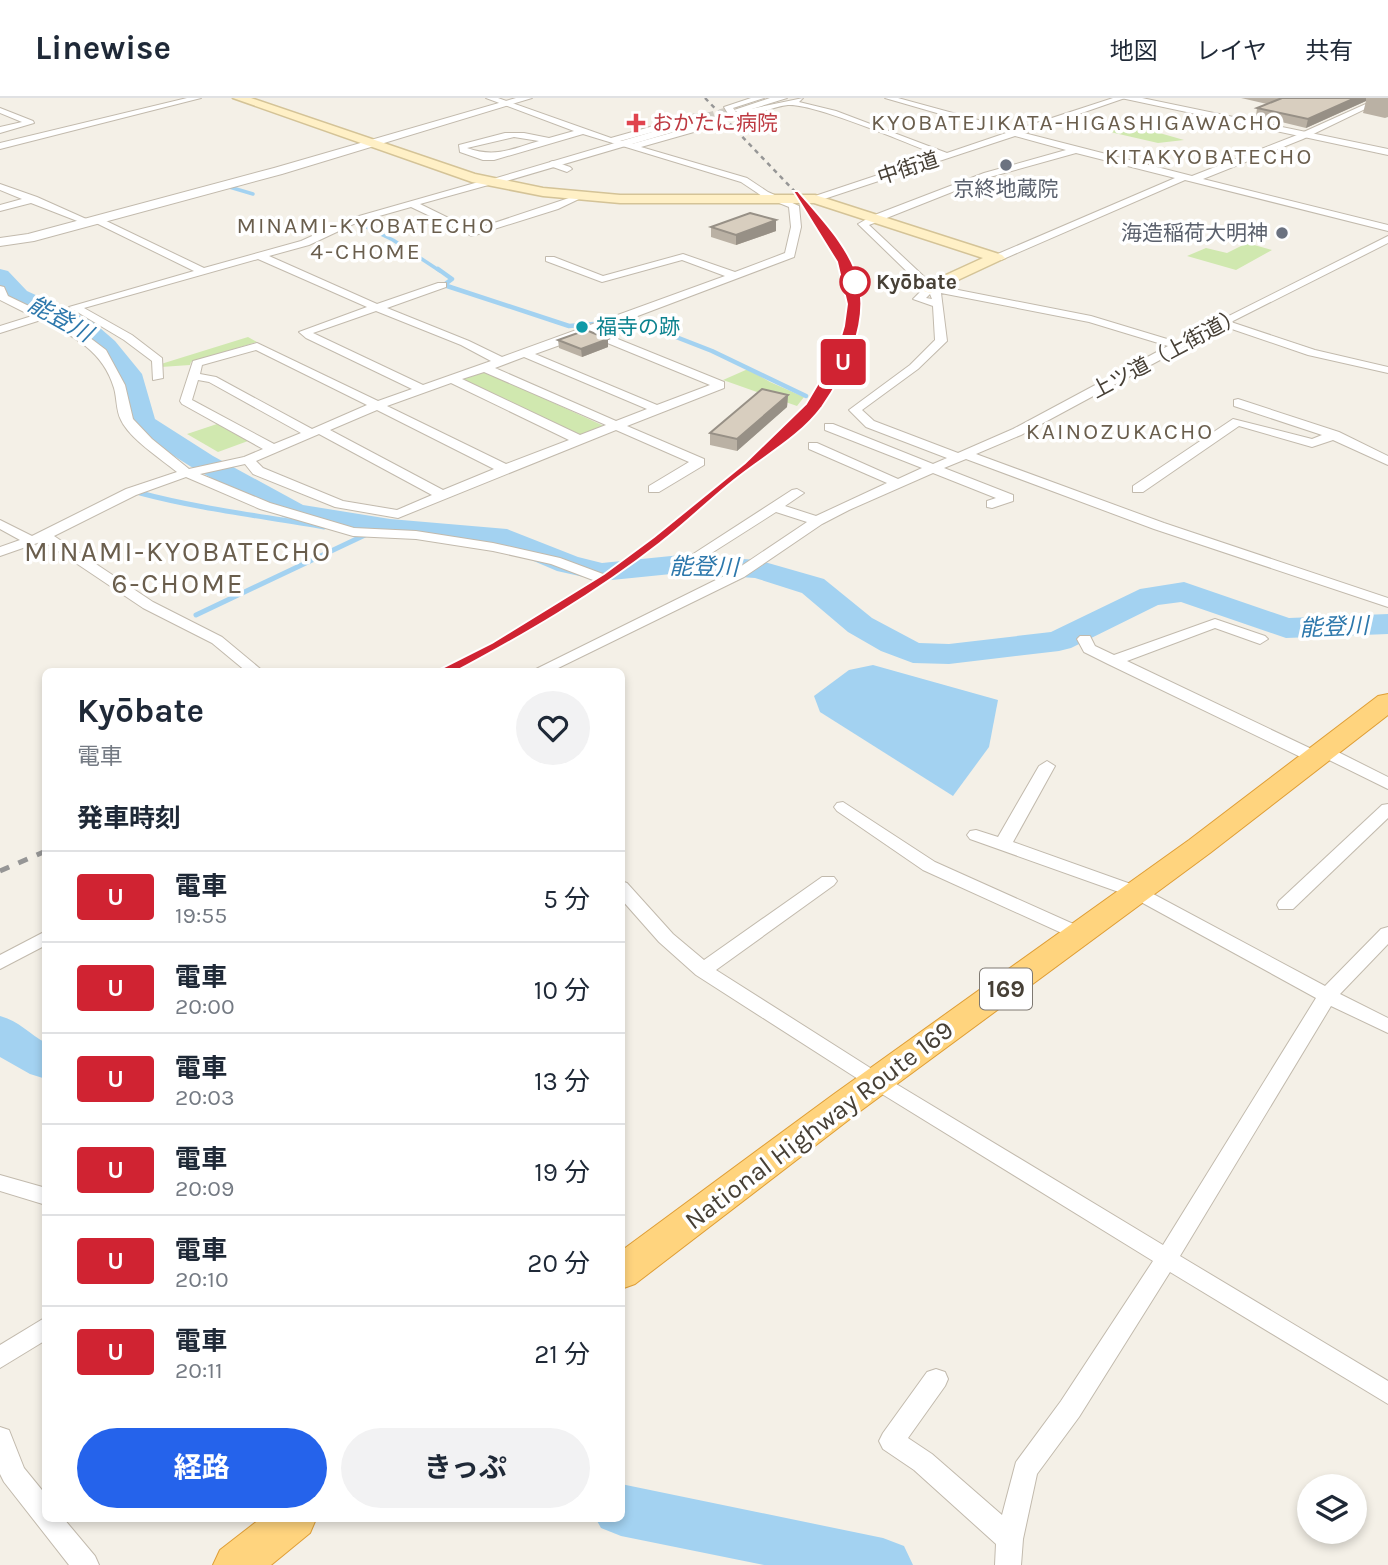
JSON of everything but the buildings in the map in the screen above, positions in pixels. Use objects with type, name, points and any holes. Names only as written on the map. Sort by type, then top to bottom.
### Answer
[{"type":"highway","name":"National Highway Route 169","points":[[625,1270],[876,1080],[1082,934],[1322,755],[1388,702]]},
{"type":"highway","points":[[236,1565],[290,1522]]},
{"type":"main road","points":[[239,98],[489,182],[578,196],[691,201],[815,198],[997,258]]},
{"type":"main road","points":[[930,288],[997,258]]},
{"type":"street","points":[[0,146],[197,98]]},
{"type":"street","points":[[0,552],[38,538],[131,492],[191,472],[248,460],[378,405],[588,331],[790,255],[796,227],[794,206],[744,180],[621,144],[490,98]]},
{"type":"street","points":[[0,242],[29,238],[93,221],[527,98]]},
{"type":"street","points":[[760,98],[728,107],[733,115],[746,115],[786,100],[826,110],[948,156]]},
{"type":"street","points":[[739,110],[804,98]]},
{"type":"street","points":[[889,98],[1076,150],[1388,228]]},
{"type":"street","points":[[1124,98],[1388,152]]},
{"type":"street","name":"中街道","points":[[815,198],[1124,98]]},
{"type":"street","points":[[997,258],[1189,178],[1304,135],[1386,98]]},
{"type":"street","points":[[0,110],[30,122],[0,130]]},
{"type":"street","points":[[696,117],[705,118],[712,124],[621,144],[696,117]]},
{"type":"street","points":[[157,378],[158,360],[113,328],[74,307],[305,243],[355,220],[703,120]]},
{"type":"street","points":[[549,141],[524,133],[513,133],[462,147],[463,150],[483,157],[494,157],[549,141],[583,131]]},
{"type":"street","points":[[1076,150],[988,175],[863,224],[937,295],[940,341],[915,367],[855,410],[870,424],[1388,603]]},
{"type":"street","points":[[553,164],[566,169]]},
{"type":"street","points":[[0,187],[93,221],[205,272]]},
{"type":"street","points":[[412,204],[472,233],[555,207],[578,196]]},
{"type":"street","points":[[0,208],[34,199]]},
{"type":"street","name":"上ツ道（上街道）","points":[[546,668],[749,568],[817,521],[897,483],[964,457],[1028,427],[1222,323],[1388,239]]},
{"type":"street","points":[[261,256],[465,343],[500,361]]},
{"type":"street","points":[[550,259],[602,279],[682,257],[736,276]]},
{"type":"street","points":[[421,389],[310,336],[305,331],[442,285]]},
{"type":"street","points":[[930,288],[1091,319],[1179,346]]},
{"type":"street","points":[[0,289],[4,298],[77,333],[102,352],[119,385],[127,421],[148,442],[191,472],[265,506],[353,532],[416,535],[494,547],[555,561],[598,577]]},
{"type":"street","points":[[0,330],[42,316]]},
{"type":"street","points":[[1222,323],[1312,353],[1388,370]]},
{"type":"street","points":[[248,460],[258,471],[340,504],[398,514],[720,385],[588,331]]},
{"type":"street","points":[[271,448],[186,401],[197,363],[257,346],[505,469]]},
{"type":"street","points":[[524,353],[656,410]]},
{"type":"street","points":[[483,367],[699,461],[654,489]]},
{"type":"street","points":[[192,376],[212,379],[442,495]]},
{"type":"street","points":[[449,379],[580,440]]},
{"type":"street","points":[[1238,403],[1335,435],[1388,461]]},
{"type":"street","points":[[1138,489],[1232,420],[1312,443],[1335,435]]},
{"type":"street","points":[[829,427],[1008,498],[992,504]]},
{"type":"street","points":[[813,446],[897,483]]},
{"type":"street","points":[[694,558],[797,493]]},
{"type":"street","points":[[775,507],[817,521]]},
{"type":"street","points":[[0,524],[38,538],[148,605],[217,640],[251,668]]},
{"type":"street","points":[[1113,661],[1215,622],[1260,639]]},
{"type":"street","points":[[1085,639],[1088,649],[1113,661],[1388,784]]},
{"type":"street","points":[[1002,845],[1046,766]]},
{"type":"street","points":[[844,807],[929,866],[1082,934]]},
{"type":"street","points":[[1286,905],[1388,809]]},
{"type":"street","points":[[976,835],[1136,892],[1327,996],[1388,1026]]},
{"type":"street","points":[[703,970],[828,881]]},
{"type":"street","points":[[625,892],[666,938],[703,970],[876,1080],[1388,1394]]},
{"type":"street","points":[[1009,1553],[1025,1470],[1070,1409],[1167,1258],[1327,996],[1388,933]]},
{"type":"street","points":[[0,963],[42,939]]},
{"type":"street","points":[[0,1183],[42,1196]]},
{"type":"street","points":[[0,1358],[42,1330]]},
{"type":"street","points":[[936,1379],[892,1441],[923,1462],[1009,1553]]},
{"type":"street","points":[[0,1438],[13,1474],[42,1512]]},
{"type":"street","points":[[50,1522],[86,1565]]},
{"type":"green space","points":[[1122,121],[1160,130],[1156,132],[1184,140],[1158,143],[1097,129]]},
{"type":"green space","points":[[1247,243],[1272,250],[1236,270],[1187,256],[1206,248],[1227,253]]},
{"type":"green space","points":[[248,337],[257,342],[191,362],[190,365],[161,367],[161,364]]},
{"type":"green space","points":[[748,369],[804,397],[797,406],[723,380]]},
{"type":"green space","points":[[484,371],[604,426],[579,436],[459,380]]},
{"type":"green space","points":[[217,424],[248,441],[218,452],[187,434]]},
{"type":"water","points":[[873,665],[998,700],[989,747],[953,796],[820,712],[814,696],[849,670]]},
{"type":"waterway","points":[[226,186],[253,194]]},
{"type":"waterway","points":[[356,222],[393,240],[440,271]]},
{"type":"waterway","points":[[438,269],[452,279],[444,285],[569,326],[594,324]]},
{"type":"waterway","name":"能登川","points":[[0,276],[19,296],[83,326],[106,346],[129,374],[143,424],[203,462],[293,511],[326,519],[390,528],[507,538],[568,564],[602,572],[681,564],[758,569],[813,586],[860,625],[913,653],[949,654],[1059,641],[1151,596],[1184,592],[1286,628],[1388,624]]},
{"type":"waterway","points":[[653,328],[712,351],[806,396]]},
{"type":"waterway","points":[[140,493],[208,508],[324,527]]},
{"type":"waterway","points":[[196,615],[365,535]]},
{"type":"waterway","points":[[0,1031],[18,1048],[42,1061]]},
{"type":"waterway","points":[[625,1511],[883,1565]]},
{"type":"tunnel","points":[[703,120],[739,110]]},
{"type":"railway","points":[[705,98],[801,198]]},
{"type":"railway","points":[[796,193],[823,231],[842,269]]},
{"type":"railway","points":[[717,490],[793,422],[817,395],[835,367],[847,336],[850,303],[842,269]]},
{"type":"railway","points":[[452,668],[528,627],[607,577],[666,534],[719,488]]},
{"type":"railway","points":[[0,871],[42,853]]},
{"type":"train","name":"U","points":[[453,668],[496,645],[608,576],[658,540],[731,477],[773,449],[817,407],[833,383],[847,354],[855,327],[855,283],[848,261],[836,241],[796,192],[841,262],[851,304],[848,326],[840,353],[810,405],[791,426],[749,462]]},
{"type":"place","name":"おかたに病院","points":[[636,123]]},
{"type":"place","name":"京終地蔵院","points":[[1006,165]]},
{"type":"place","name":"海造稲荷大明神","points":[[1282,233]]},
{"type":"place","name":"Kyōbate","points":[[855,282]]},
{"type":"place","name":"福寺の跡","points":[[582,327]]},
{"type":"district","name":"KYOBATEJIKATA-HIGASHIGAWACHO","points":[[1077,122]]},
{"type":"district","name":"KITAKYOBATECHO","points":[[1209,156]]},
{"type":"district","name":"MINAMI-KYOBATECHO 4-CHOME","points":[[366,238]]},
{"type":"district","name":"KAINOZUKACHO","points":[[1120,431]]},
{"type":"district","name":"MINAMI-KYOBATECHO 6-CHOME","points":[[178,567]]}]
